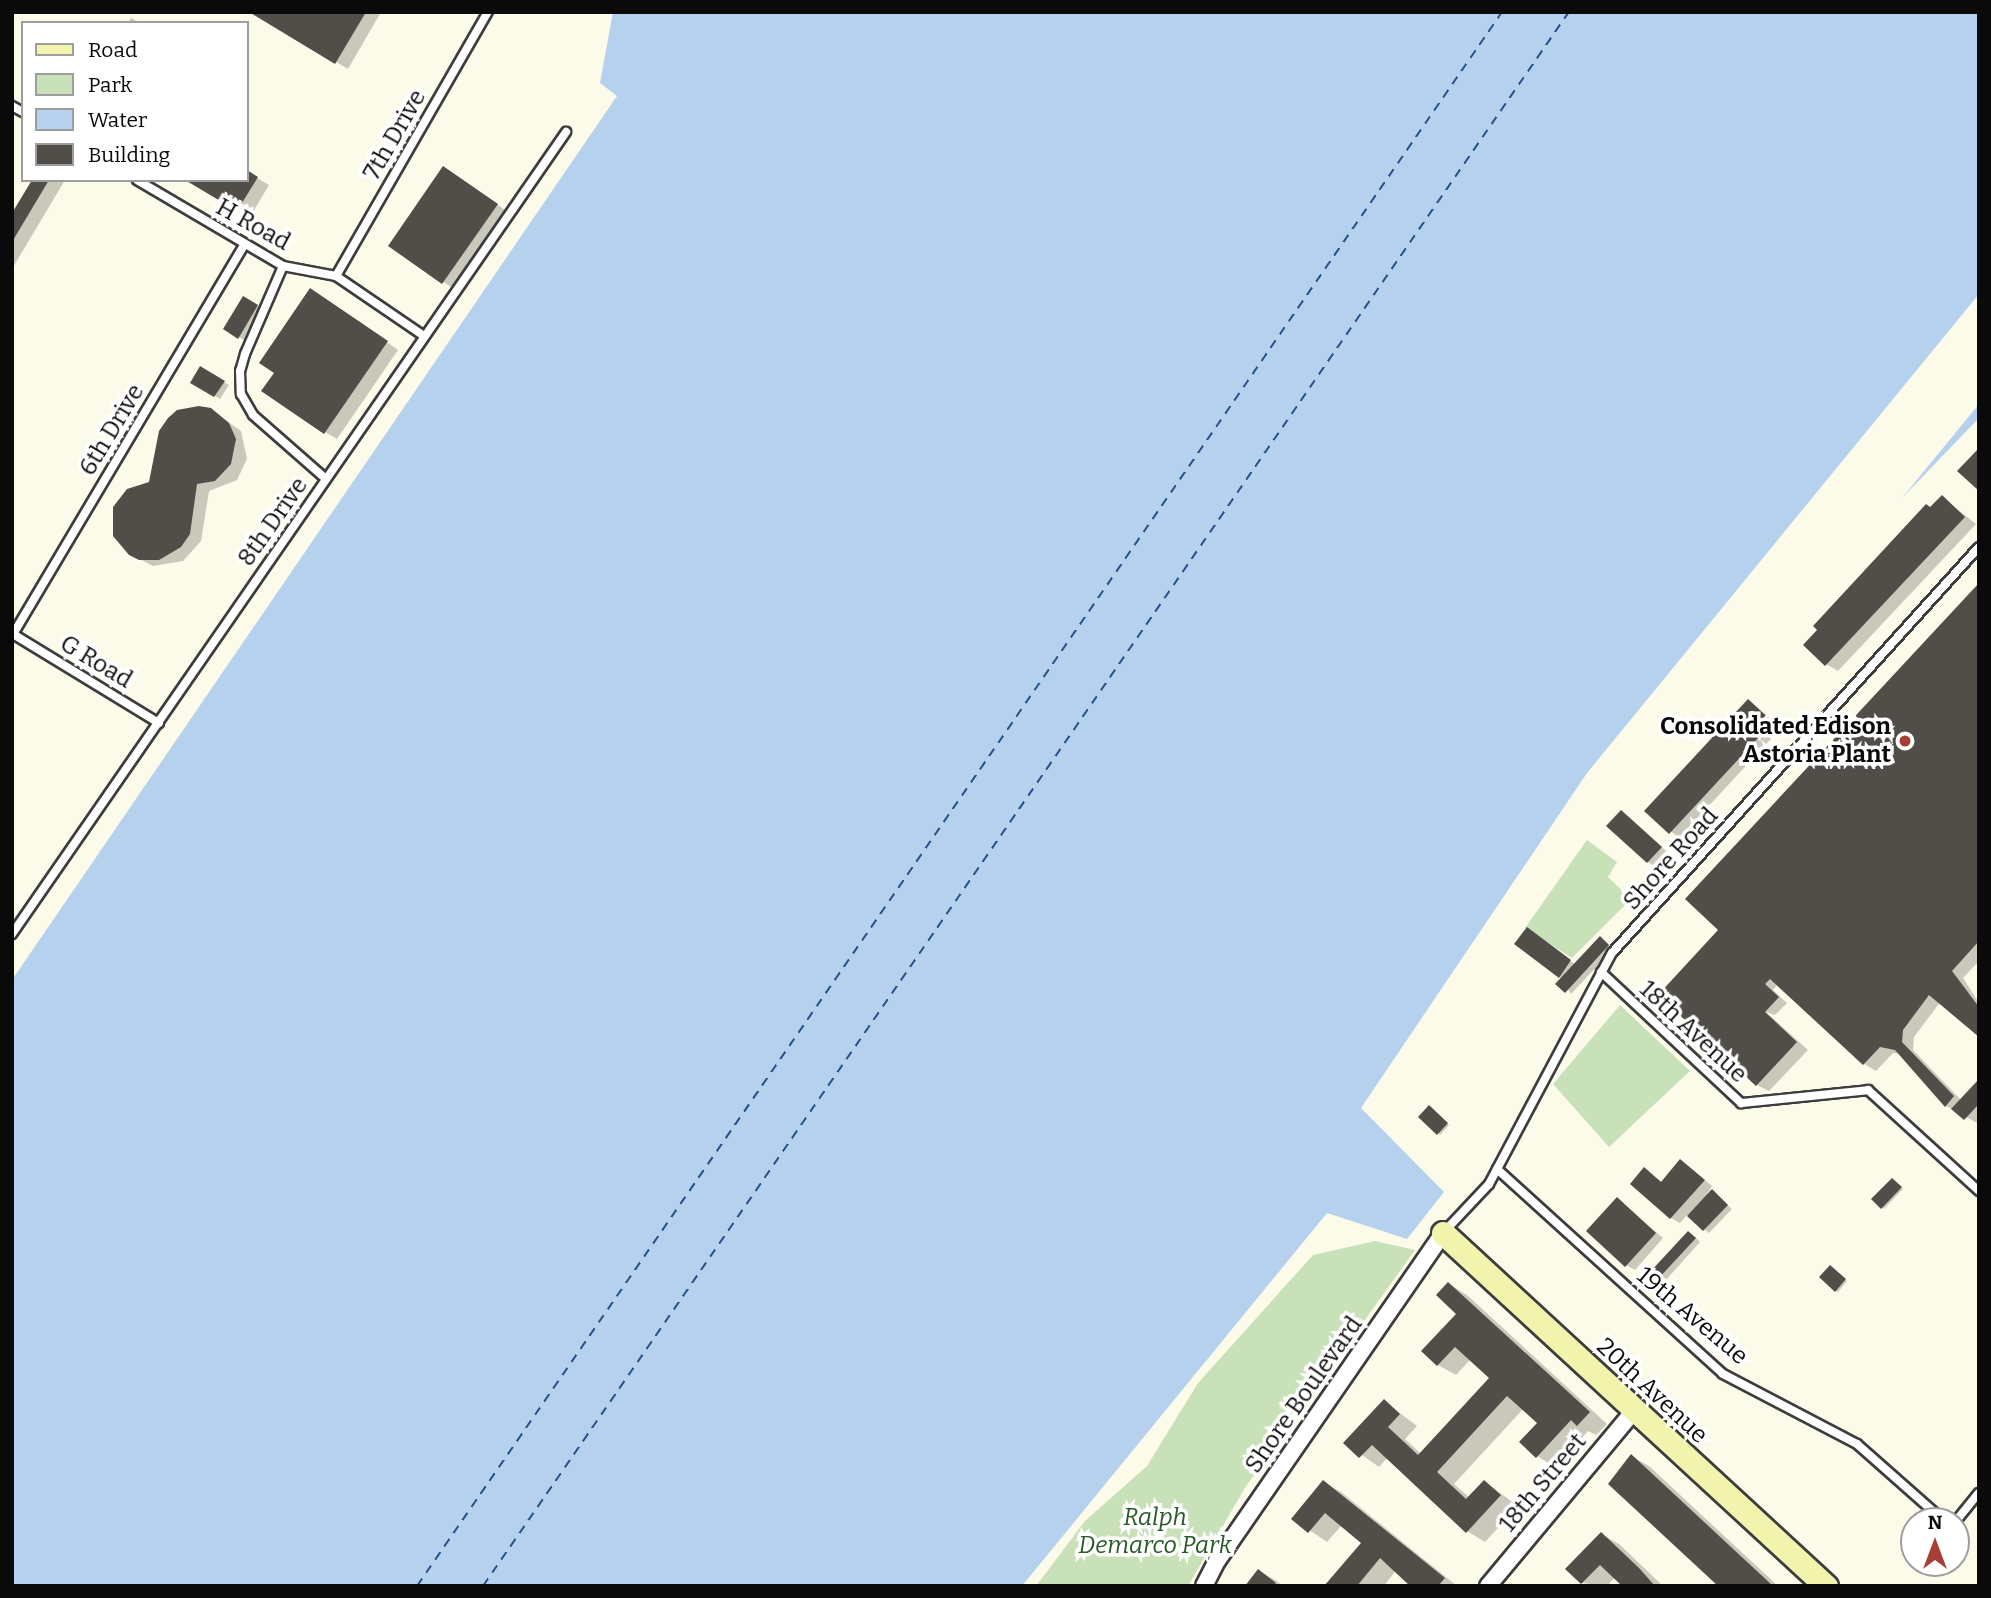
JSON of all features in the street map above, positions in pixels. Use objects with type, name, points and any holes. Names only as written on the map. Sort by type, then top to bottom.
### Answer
[{"type":"street","name":"20th Avenue","points":[[1443,1233],[1822,1584]]},
{"type":"street","name":"Shore Boulevard","points":[[1204,1586],[1217,1560],[1443,1233]]},
{"type":"street","name":"18th Street","points":[[1488,1586],[1634,1411]]},
{"type":"lane","name":"7th Drive","points":[[336,276],[488,12]]},
{"type":"lane","name":"8th Drive","points":[[12,934],[566,132]]},
{"type":"lane","name":"H Road","points":[[140,182],[283,266],[336,276],[424,336]]},
{"type":"lane","name":"6th Drive","points":[[13,635],[245,244]]},
{"type":"lane","points":[[283,266],[244,354],[240,371],[242,394],[253,415],[326,478]]},
{"type":"lane","name":"Shore Road","points":[[1443,1233],[1489,1184],[1612,953],[1979,547]]},
{"type":"lane","name":"G Road","points":[[13,635],[159,723]]},
{"type":"lane","name":"18th Avenue","points":[[1601,972],[1741,1103],[1868,1090],[1979,1191]]},
{"type":"lane","name":"19th Avenue","points":[[1497,1168],[1723,1374],[1857,1444],[1928,1507]]},
{"type":"lane","points":[[1968,1507],[1979,1493]]},
{"type":"green space","points":[[1587,840],[1617,862],[1608,877],[1631,899],[1572,958],[1525,928]]},
{"type":"green space","points":[[1620,1005],[1690,1071],[1609,1147],[1553,1084]]},
{"type":"green space","name":"Ralph Demarco Park","points":[[1375,1241],[1415,1250],[1246,1486],[1188,1586],[1036,1586],[1085,1521],[1147,1466],[1198,1383],[1313,1255]]},
{"type":"water","points":[[613,12],[1979,12],[1979,294],[1587,773],[1361,1108],[1444,1192],[1407,1239],[1327,1213],[1022,1586],[12,1586],[12,980],[617,96],[600,83]]},
{"type":"water","points":[[1979,404],[1979,418],[1902,498]]},
{"type":"building","points":[[249,12],[366,12],[335,64]]},
{"type":"building","points":[[443,166],[498,204],[442,284],[388,246]]},
{"type":"building","points":[[248,171],[258,177],[237,211],[188,182],[248,182]]},
{"type":"building","points":[[31,182],[48,182],[12,242],[12,213]]},
{"type":"building","points":[[310,288],[388,341],[324,434],[261,391],[274,373],[259,363]]},
{"type":"building","points":[[243,296],[258,305],[238,339],[223,329]]},
{"type":"building","points":[[200,366],[225,381],[214,397],[190,383]]},
{"type":"building","points":[[199,406],[211,408],[229,423],[236,439],[231,464],[215,481],[197,484],[190,534],[181,547],[159,560],[139,560],[129,555],[113,536],[113,507],[127,489],[149,482],[159,431],[168,418],[177,410]]},
{"type":"building","points":[[1979,448],[1979,491],[1957,471]]},
{"type":"building","points":[[1942,495],[1965,517],[1825,666],[1803,645],[1817,630],[1813,626],[1926,504],[1930,507]]},
{"type":"building","name":"Consolidated Edison Astoria Plant","points":[[1979,583],[1979,941],[1952,971],[1979,1007],[1979,1037],[1929,995],[1903,1030],[1902,1042],[1954,1096],[1945,1107],[1895,1050],[1880,1047],[1863,1065],[1770,979],[1765,984],[1779,997],[1765,1012],[1797,1042],[1756,1086],[1658,995],[1718,930],[1685,899]]},
{"type":"building","points":[[1748,699],[1773,722],[1669,834],[1644,811]]},
{"type":"building","points":[[1621,810],[1662,847],[1647,863],[1606,826]]},
{"type":"building","points":[[1527,927],[1571,960],[1559,978],[1514,944]]},
{"type":"building","points":[[1600,936],[1609,945],[1565,993],[1555,984]]},
{"type":"building","points":[[1979,1079],[1979,1104],[1964,1120],[1951,1109]]},
{"type":"building","points":[[1429,1105],[1448,1123],[1437,1135],[1418,1117]]},
{"type":"building","points":[[1680,1159],[1705,1180],[1670,1219],[1630,1184],[1644,1167],[1661,1182]]},
{"type":"building","points":[[1892,1178],[1902,1187],[1881,1209],[1871,1199]]},
{"type":"building","points":[[1712,1189],[1728,1205],[1703,1231],[1687,1216]]},
{"type":"building","points":[[1617,1197],[1656,1233],[1625,1267],[1586,1231]]},
{"type":"building","points":[[1688,1231],[1696,1238],[1658,1279],[1650,1272]]},
{"type":"building","points":[[1830,1265],[1846,1279],[1835,1292],[1819,1277]]},
{"type":"building","points":[[1448,1282],[1590,1412],[1577,1426],[1571,1420],[1536,1458],[1519,1442],[1537,1423],[1507,1396],[1437,1472],[1466,1499],[1484,1480],[1501,1495],[1466,1533],[1372,1445],[1359,1458],[1343,1443],[1384,1399],[1400,1414],[1388,1427],[1418,1455],[1489,1378],[1455,1347],[1437,1366],[1421,1351],[1456,1314],[1436,1295]]},
{"type":"building","points":[[1631,1454],[1773,1586],[1718,1586],[1608,1484]]},
{"type":"building","points":[[1323,1480],[1445,1578],[1438,1586],[1410,1586],[1380,1558],[1357,1586],[1324,1586],[1361,1543],[1325,1513],[1308,1533],[1291,1519]]},
{"type":"building","points":[[1601,1532],[1655,1586],[1622,1586],[1600,1565],[1581,1584],[1565,1569]]},
{"type":"building","points":[[1258,1569],[1276,1583],[1273,1586],[1245,1586]]},
{"type":"ferry route","points":[[417,1586],[1502,12]]},
{"type":"ferry route","points":[[483,1586],[1569,12]]},
{"type":"place","name":"Consolidated Edison Astoria Plant","points":[[1905,741]]}]
